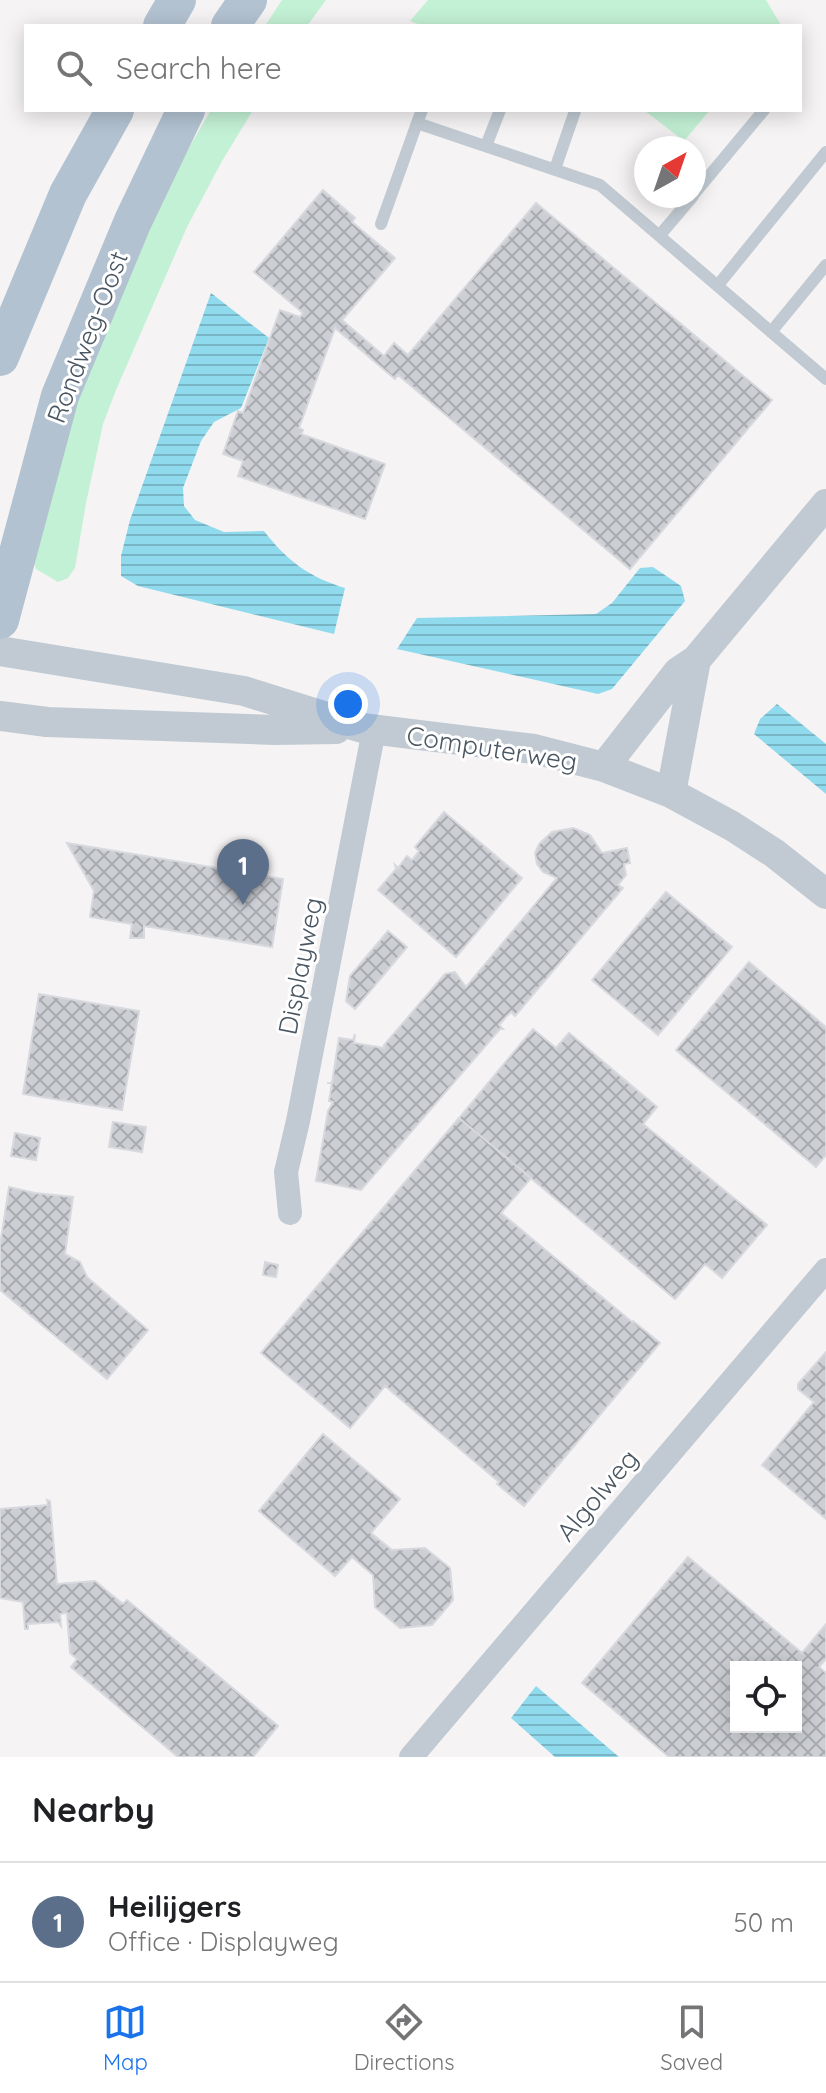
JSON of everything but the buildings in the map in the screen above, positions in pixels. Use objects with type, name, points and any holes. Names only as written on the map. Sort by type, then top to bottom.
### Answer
[{"type":"main road","points":[[163,24],[177,0]]},
{"type":"main road","points":[[231,24],[248,0]]},
{"type":"main road","points":[[0,357],[68,194],[114,112]]},
{"type":"main road","name":"Rondweg-Oost","points":[[0,620],[60,396],[133,221],[185,112]]},
{"type":"street","points":[[604,767],[678,672],[696,660],[826,504]]},
{"type":"street","name":"Computerweg","points":[[0,651],[244,691],[368,729]]},
{"type":"street","points":[[671,793],[696,660]]},
{"type":"street","name":"Computerweg","points":[[0,716],[47,722],[275,730],[368,729],[534,749],[604,767],[671,793],[753,839],[826,894]]},
{"type":"street","name":"Displayweg","points":[[290,1213],[286,1172],[298,1121],[368,729]]},
{"type":"street","name":"Algolweg","points":[[411,1757],[826,1270]]},
{"type":"lane","points":[[486,146],[499,112]]},
{"type":"lane","points":[[555,169],[575,112]]},
{"type":"lane","points":[[706,179],[762,112]]},
{"type":"lane","points":[[381,224],[420,116],[486,146],[600,185],[826,379]]},
{"type":"lane","points":[[718,285],[826,152]]},
{"type":"lane","points":[[660,235],[682,208]]},
{"type":"lane","points":[[771,332],[826,265]]},
{"type":"green space","points":[[282,0],[326,0],[308,24],[266,24]]},
{"type":"green space","points":[[428,0],[766,0],[780,24],[418,24],[410,21]]},
{"type":"green space","points":[[210,112],[252,112],[187,227],[116,390],[103,424],[75,568],[68,578],[58,582],[36,569],[34,562],[77,396],[105,324],[179,165]]},
{"type":"green space","points":[[647,112],[708,112],[688,136],[678,136]]},
{"type":"water","points":[[211,293],[269,338],[241,408],[214,422],[201,441],[183,488],[184,506],[195,520],[224,532],[264,531],[300,567],[320,579],[345,588],[334,634],[138,586],[121,576],[121,556],[130,520]]},
{"type":"water","points":[[653,567],[681,586],[685,601],[612,689],[598,694],[397,649],[417,618],[596,614],[612,603],[640,568]]},
{"type":"water","points":[[777,704],[826,744],[826,794],[754,734],[760,719]]},
{"type":"water","points":[[536,1686],[619,1757],[555,1757],[511,1718]]},
{"type":"place","name":"Heilijgers","points":[[243,905]]}]
